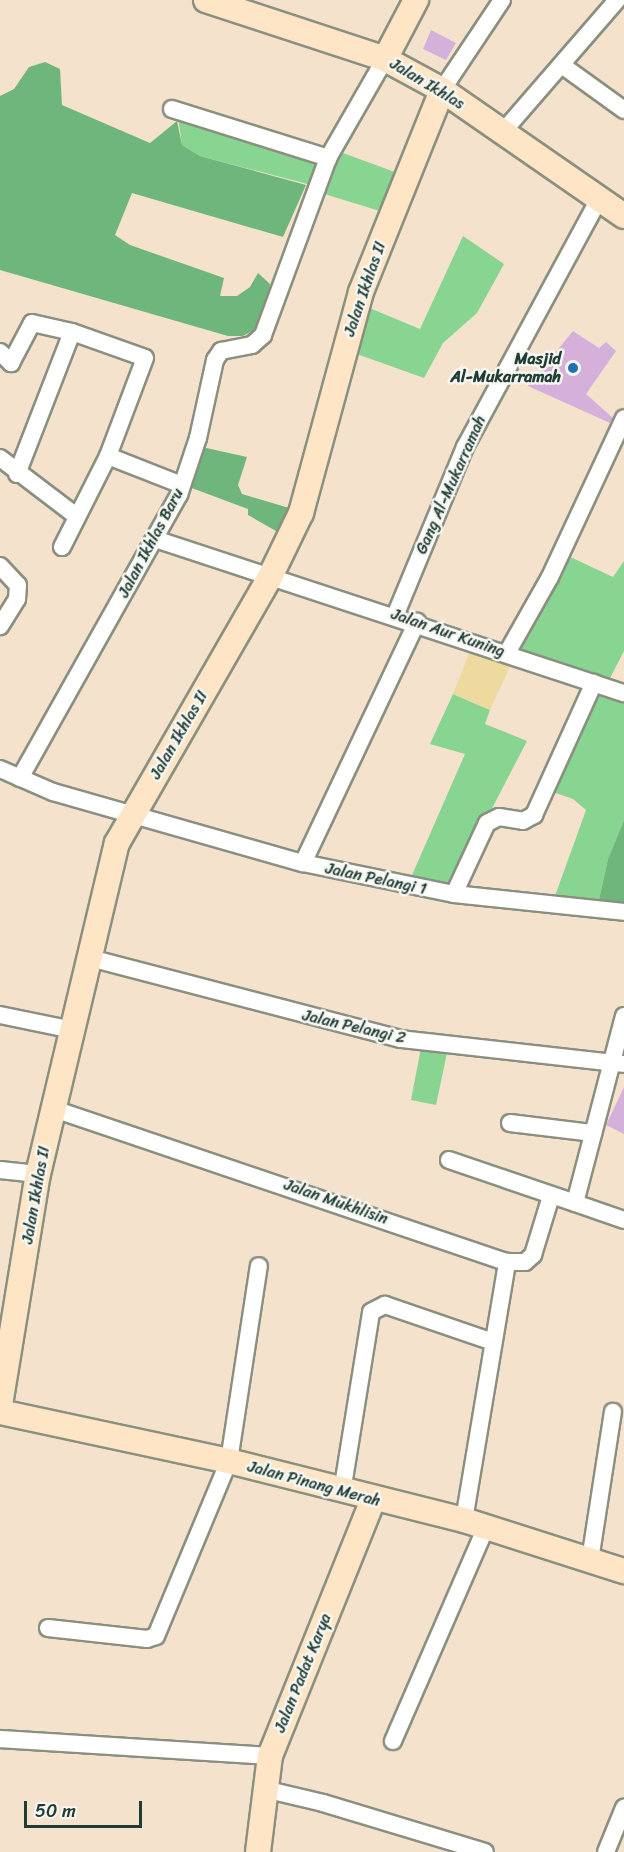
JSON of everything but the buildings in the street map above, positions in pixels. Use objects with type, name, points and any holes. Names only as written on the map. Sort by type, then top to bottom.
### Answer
[{"type":"street","name":"Jalan Ikhlas","points":[[206,0],[384,59],[442,90],[501,134],[624,216]]},
{"type":"street","points":[[384,59],[416,0]]},
{"type":"street","points":[[442,90],[502,0]]},
{"type":"street","points":[[501,134],[618,4]]},
{"type":"street","name":"Jalan Ikhlas Baru","points":[[20,778],[182,485],[198,438],[215,360],[221,351],[252,345],[262,335],[328,158],[384,59]]},
{"type":"street","points":[[563,66],[624,110]]},
{"type":"street","name":"Jalan Ikhlas II","points":[[0,1405],[9,1306],[117,843],[270,577],[301,513],[361,292],[442,90]]},
{"type":"street","points":[[172,109],[328,158]]},
{"type":"street","name":"Gang Al-Mukarramah","points":[[395,616],[470,438],[599,199]]},
{"type":"street","points":[[0,352],[11,363],[32,323],[72,332],[145,358],[108,456],[62,547]]},
{"type":"street","points":[[17,474],[72,332]]},
{"type":"street","points":[[507,653],[550,577],[624,418]]},
{"type":"street","points":[[108,456],[182,485]]},
{"type":"street","points":[[0,458],[17,474],[76,516]]},
{"type":"street","name":"Jalan Aur Kuning","points":[[154,539],[417,622],[624,693]]},
{"type":"street","points":[[0,566],[18,585],[16,599],[0,626]]},
{"type":"street","points":[[303,863],[417,622]]},
{"type":"street","points":[[454,894],[487,823],[499,818],[523,821],[534,815],[594,683]]},
{"type":"street","name":"Jalan Pelangi 1","points":[[0,769],[53,792],[134,812],[303,863],[454,894],[624,912]]},
{"type":"street","name":"Jalan Pelangi 2","points":[[90,958],[401,1039],[618,1063]]},
{"type":"street","points":[[0,1015],[73,1030]]},
{"type":"street","points":[[575,1203],[593,1133],[618,1063],[624,1016]]},
{"type":"street","name":"Jalan Mukhlisin","points":[[54,1109],[507,1262]]},
{"type":"street","points":[[510,1123],[593,1133]]},
{"type":"street","points":[[449,1160],[624,1220]]},
{"type":"street","points":[[0,1170],[38,1174]]},
{"type":"street","points":[[393,1741],[475,1523],[493,1342],[507,1262],[525,1262],[533,1255],[551,1196]]},
{"type":"street","points":[[48,1628],[147,1639],[156,1636],[229,1461],[259,1266]]},
{"type":"street","points":[[342,1492],[371,1312],[385,1305],[493,1342]]},
{"type":"street","name":"Jalan Pinang Merah","points":[[0,1412],[229,1461],[373,1500],[475,1523],[624,1571]]},
{"type":"street","points":[[590,1560],[613,1412]]},
{"type":"street","name":"Jalan Padat Karya","points":[[258,1852],[264,1789],[270,1756],[373,1500]]},
{"type":"street","points":[[0,1739],[270,1756]]},
{"type":"street","points":[[264,1789],[323,1803],[485,1852]]},
{"type":"street","points":[[606,1852],[624,1808]]},
{"type":"green space","points":[[45,62],[60,69],[62,105],[150,143],[177,121],[182,145],[200,156],[306,185],[283,237],[132,193],[115,235],[130,245],[224,278],[220,296],[237,296],[250,287],[258,273],[270,284],[269,296],[256,329],[243,336],[228,336],[0,270],[0,96],[14,89],[29,67]]},
{"type":"green space","points":[[178,116],[316,162],[311,185],[200,156],[182,145]]},
{"type":"green space","points":[[335,150],[400,174],[383,212],[318,192]]},
{"type":"green space","points":[[463,236],[504,264],[477,313],[443,343],[424,378],[354,353],[367,307],[420,329]]},
{"type":"green space","points":[[202,447],[247,457],[238,485],[242,494],[289,508],[283,535],[248,515],[248,509],[189,487]]},
{"type":"green space","points":[[564,554],[613,577],[624,561],[624,651],[609,680],[515,650]]},
{"type":"green space","points":[[453,694],[490,710],[485,724],[527,741],[451,887],[409,882],[465,754],[430,744]]},
{"type":"green space","points":[[596,694],[624,702],[624,820],[608,859],[598,904],[555,896],[586,810],[573,799],[550,791]]},
{"type":"green space","points":[[624,820],[624,906],[598,904],[608,859]]},
{"type":"green space","points":[[421,1048],[447,1053],[436,1105],[411,1100]]},
{"type":"sand","points":[[472,646],[513,660],[490,710],[453,694]]},
{"type":"place","name":"Masjid Al-Mukarramah","points":[[573,368]]}]
